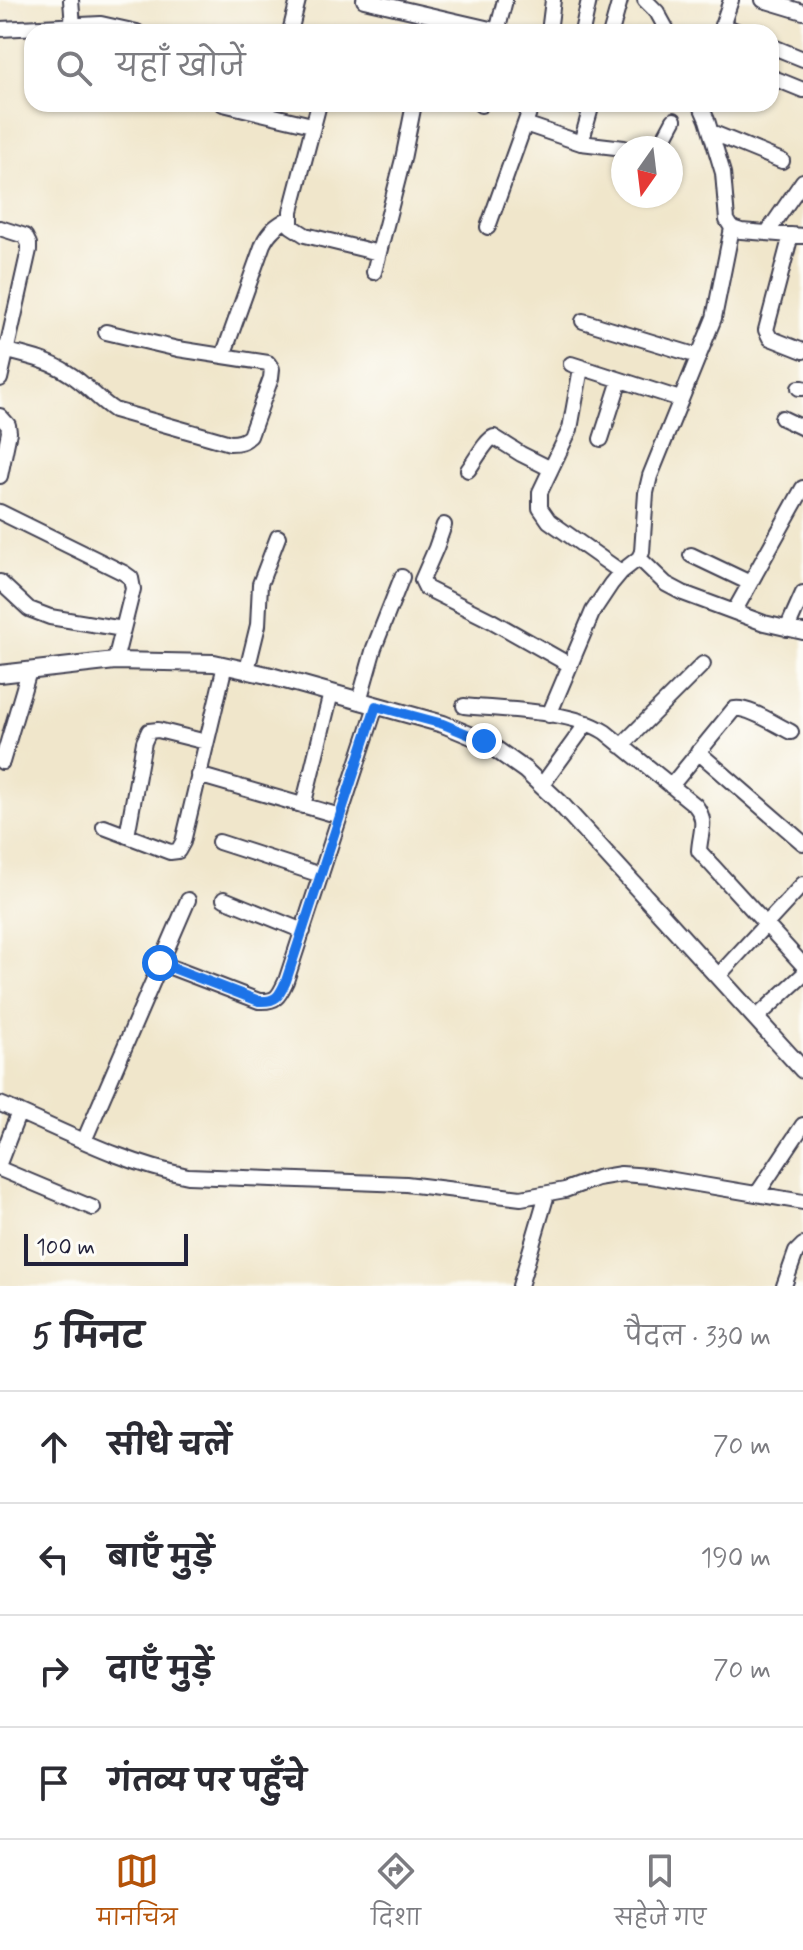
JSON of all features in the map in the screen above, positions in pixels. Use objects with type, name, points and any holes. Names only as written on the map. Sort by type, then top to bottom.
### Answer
[{"type":"main road","points":[[0,674],[115,661],[214,663],[443,724],[484,741],[542,785],[803,1070]]},
{"type":"street","points":[[71,0],[73,24]]},
{"type":"street","points":[[292,24],[298,0]]},
{"type":"street","points":[[364,0],[465,24]]},
{"type":"street","points":[[500,24],[505,0]]},
{"type":"street","points":[[550,24],[553,0]]},
{"type":"street","points":[[584,24],[589,0]]},
{"type":"street","points":[[613,24],[620,0]]},
{"type":"street","points":[[645,0],[664,24]]},
{"type":"street","points":[[722,24],[731,0]]},
{"type":"street","points":[[763,0],[803,12]]},
{"type":"street","points":[[0,29],[24,28]]},
{"type":"street","points":[[779,49],[803,59]]},
{"type":"street","points":[[779,80],[803,90]]},
{"type":"street","points":[[278,112],[312,125]]},
{"type":"street","points":[[316,112],[290,218],[291,226],[305,235],[379,253]]},
{"type":"street","points":[[374,272],[412,112]]},
{"type":"street","points":[[488,227],[529,112]]},
{"type":"street","points":[[581,143],[590,112]]},
{"type":"street","points":[[703,112],[723,173],[727,220],[732,228],[797,236],[766,330],[770,338],[803,351]]},
{"type":"street","points":[[665,136],[674,120]]},
{"type":"street","points":[[525,124],[581,143],[611,146]]},
{"type":"street","points":[[711,132],[782,161]]},
{"type":"street","points":[[767,233],[803,181]]},
{"type":"street","points":[[223,356],[268,233],[290,218]]},
{"type":"street","points":[[0,228],[25,236],[29,244],[3,350],[0,379]]},
{"type":"street","points":[[549,715],[593,611],[616,578],[642,552],[650,476],[714,318],[732,228]]},
{"type":"street","points":[[583,321],[698,356]]},
{"type":"street","points":[[3,350],[65,370],[114,410],[237,443],[247,440],[271,378],[272,369],[268,363],[178,349],[106,332]]},
{"type":"street","points":[[616,578],[549,521],[539,502],[540,492],[570,429],[576,366],[680,399]]},
{"type":"street","points":[[601,439],[620,380]]},
{"type":"street","points":[[0,416],[8,425],[9,432],[0,475]]},
{"type":"street","points":[[782,418],[803,428]]},
{"type":"street","points":[[468,470],[488,440],[494,437],[551,469]]},
{"type":"street","points":[[734,612],[803,488]]},
{"type":"street","points":[[0,512],[131,578],[133,589],[115,661]]},
{"type":"street","points":[[444,525],[422,580],[426,588],[570,665]]},
{"type":"street","points":[[247,670],[258,625],[260,584],[278,537]]},
{"type":"street","points":[[691,555],[750,583]]},
{"type":"street","points":[[639,558],[666,584],[683,593],[803,632]]},
{"type":"street","points":[[359,701],[374,648],[402,577]]},
{"type":"street","points":[[0,582],[29,609],[50,617],[123,629]]},
{"type":"street","points":[[787,629],[803,593]]},
{"type":"street","points":[[621,746],[703,664]]},
{"type":"street","points":[[104,827],[170,852],[178,851],[183,842],[225,665]]},
{"type":"street","points":[[2,762],[29,671]]},
{"type":"street","points":[[303,806],[331,693]]},
{"type":"street","points":[[160,963],[259,1001],[270,1002],[279,996],[376,706]]},
{"type":"street","points":[[464,706],[571,718],[605,732],[695,805],[702,814],[699,851],[703,858],[803,965]]},
{"type":"street","points":[[671,786],[734,709],[740,708],[791,732]]},
{"type":"street","points":[[542,785],[587,723]]},
{"type":"street","points":[[127,836],[144,742],[149,731],[158,730],[206,742]]},
{"type":"street","points":[[698,752],[803,843]]},
{"type":"street","points":[[198,775],[340,816]]},
{"type":"street","points":[[219,842],[321,875]]},
{"type":"street","points":[[718,976],[803,884]]},
{"type":"street","points":[[224,899],[303,931]]},
{"type":"street","points":[[84,1141],[188,900]]},
{"type":"street","points":[[756,1018],[803,975]]},
{"type":"street","points":[[0,1104],[129,1161],[188,1176],[406,1184],[521,1198],[621,1174],[650,1176],[803,1202]]},
{"type":"street","points":[[0,1161],[19,1112]]},
{"type":"street","points":[[757,1194],[803,1125]]},
{"type":"street","points":[[0,1169],[93,1208]]},
{"type":"street","points":[[520,1286],[547,1194]]},
{"type":"street","points":[[784,1286],[796,1252],[803,1245]]},
{"type":"route","points":[[160,963],[259,1001],[270,1002],[279,996],[376,706],[443,724],[484,741]]}]
